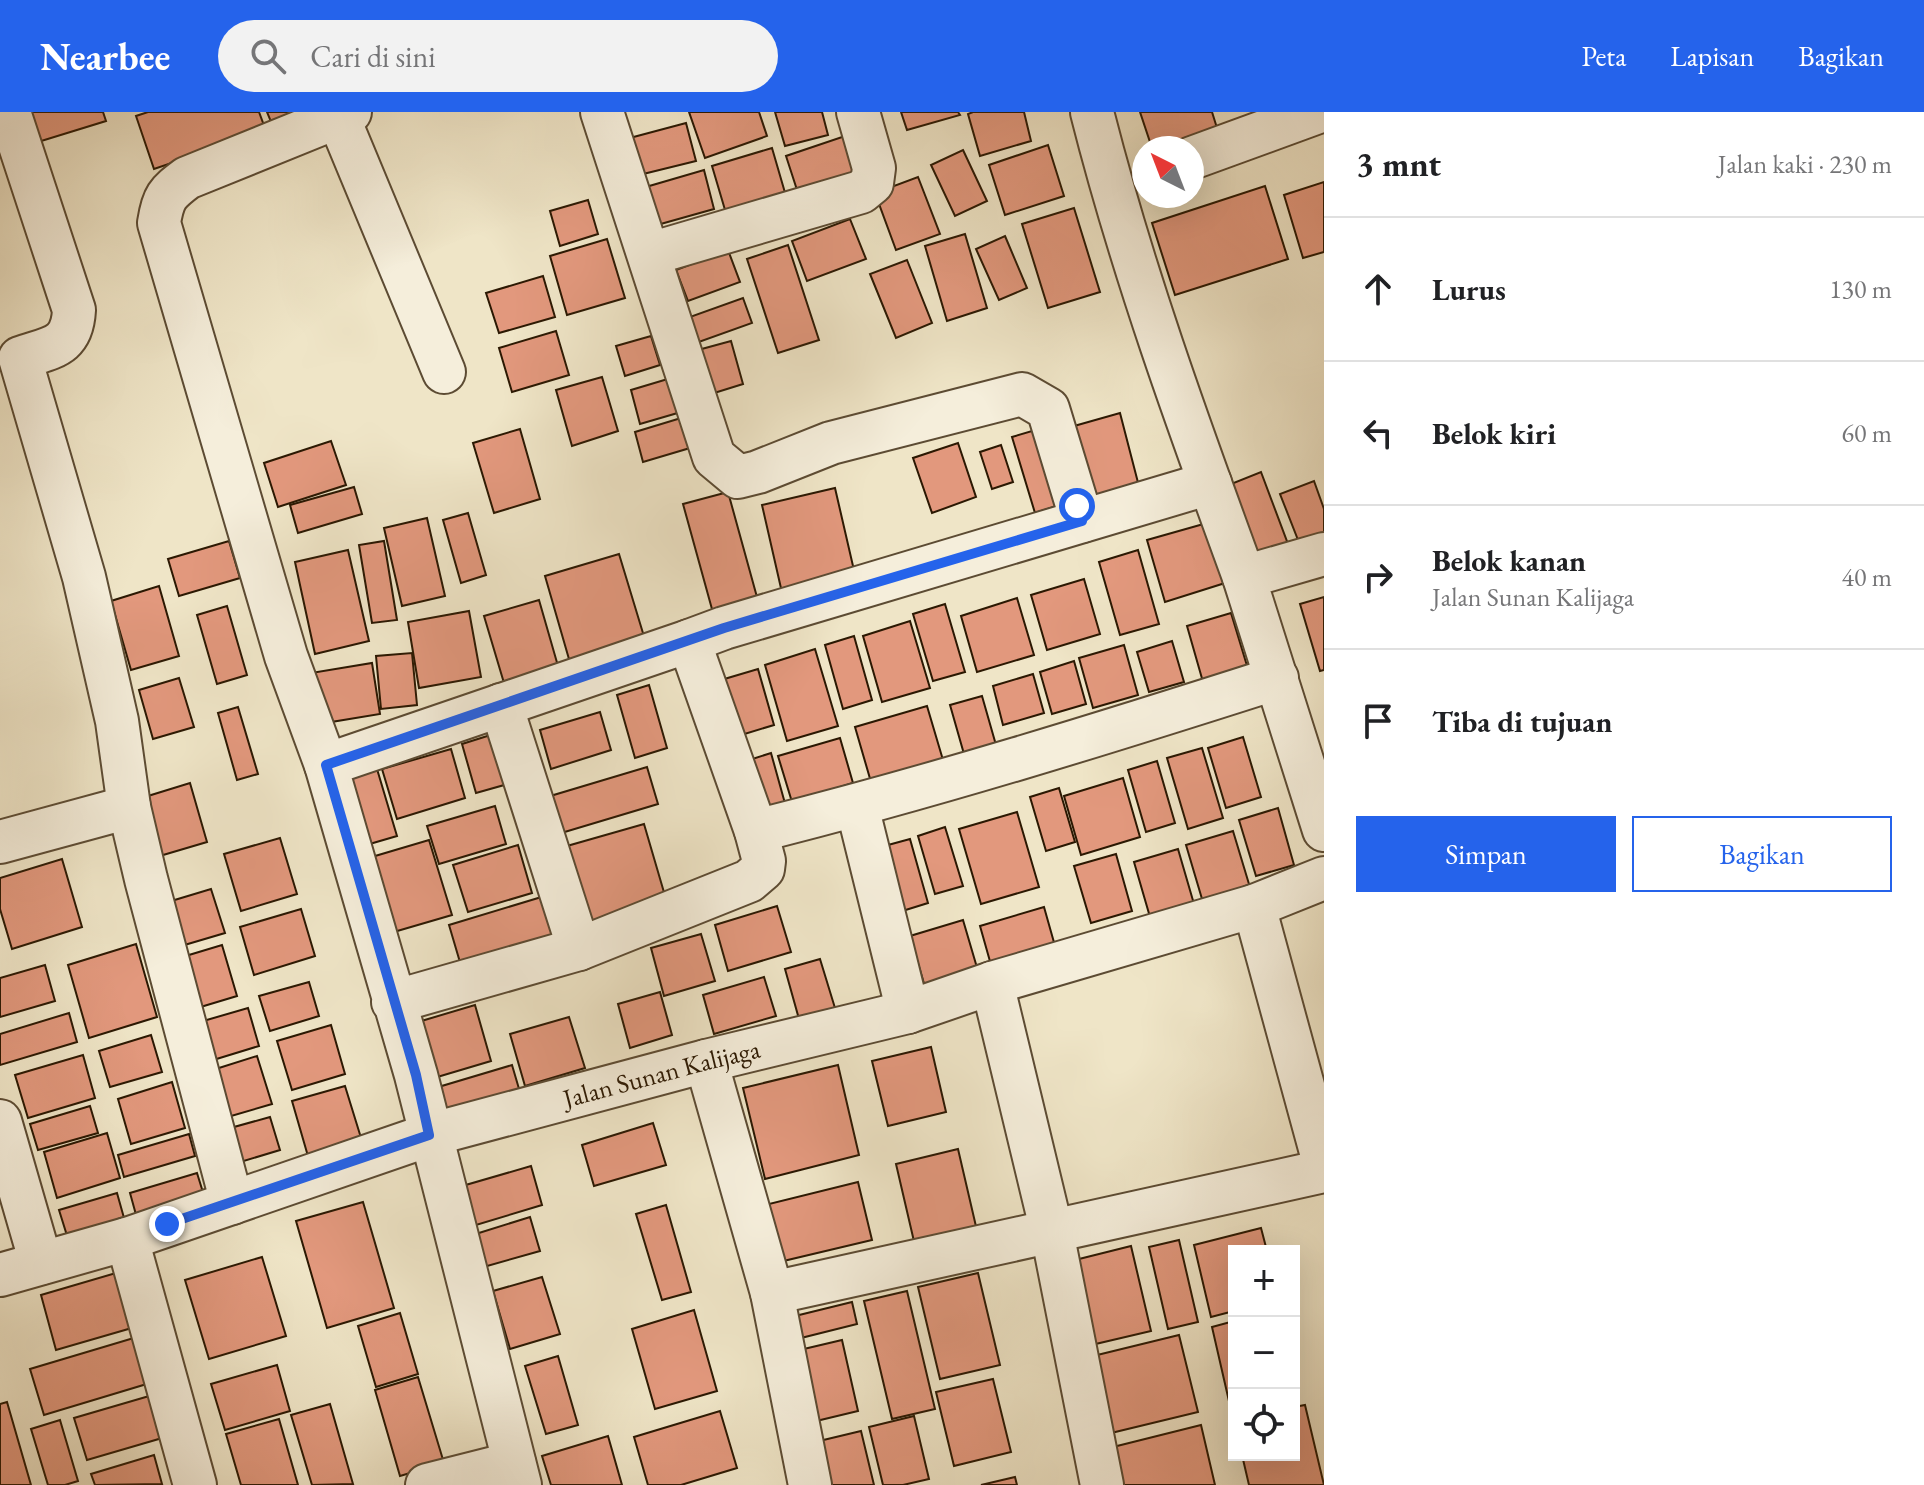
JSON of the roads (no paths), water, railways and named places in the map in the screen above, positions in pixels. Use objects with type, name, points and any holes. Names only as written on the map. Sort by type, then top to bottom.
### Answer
[{"type":"street","points":[[9,112],[74,310],[70,334],[60,344],[10,361],[84,577],[117,721],[129,807],[232,1203]]},
{"type":"street","points":[[602,112],[714,457],[738,477],[831,443],[1022,394],[1048,409],[1082,521]]},
{"type":"street","points":[[650,254],[861,192],[872,183],[874,168],[858,112]]},
{"type":"street","points":[[1092,112],[1127,181],[1159,338],[1277,678],[1315,775],[1324,830]]},
{"type":"street","points":[[1204,154],[1318,112]]},
{"type":"street","points":[[427,1485],[517,1474],[416,1075],[326,765],[286,656],[159,223],[163,200],[187,178],[342,113],[444,372]]},
{"type":"street","points":[[326,765],[724,628],[1210,483]]},
{"type":"street","points":[[1244,577],[1324,554]]},
{"type":"street","points":[[393,1002],[579,949],[757,875],[763,869],[764,861],[756,831],[689,641]]},
{"type":"street","points":[[756,831],[857,806],[1056,748],[1277,678]]},
{"type":"street","points":[[501,705],[579,949]]},
{"type":"street","points":[[857,806],[908,1012]]},
{"type":"street","points":[[0,842],[129,807]]},
{"type":"street","name":"Jalan Sunan Kalijaga","points":[[0,1275],[127,1239],[429,1135],[706,1061],[908,1012],[992,983],[1254,906],[1324,878]]},
{"type":"street","points":[[1254,906],[1324,1163]]},
{"type":"street","points":[[992,983],[1052,1232],[1102,1485]]},
{"type":"street","points":[[706,1061],[772,1293],[810,1485]]},
{"type":"street","points":[[0,1121],[41,1263]]},
{"type":"street","points":[[772,1293],[1324,1171]]},
{"type":"street","points":[[127,1239],[195,1485]]}]
